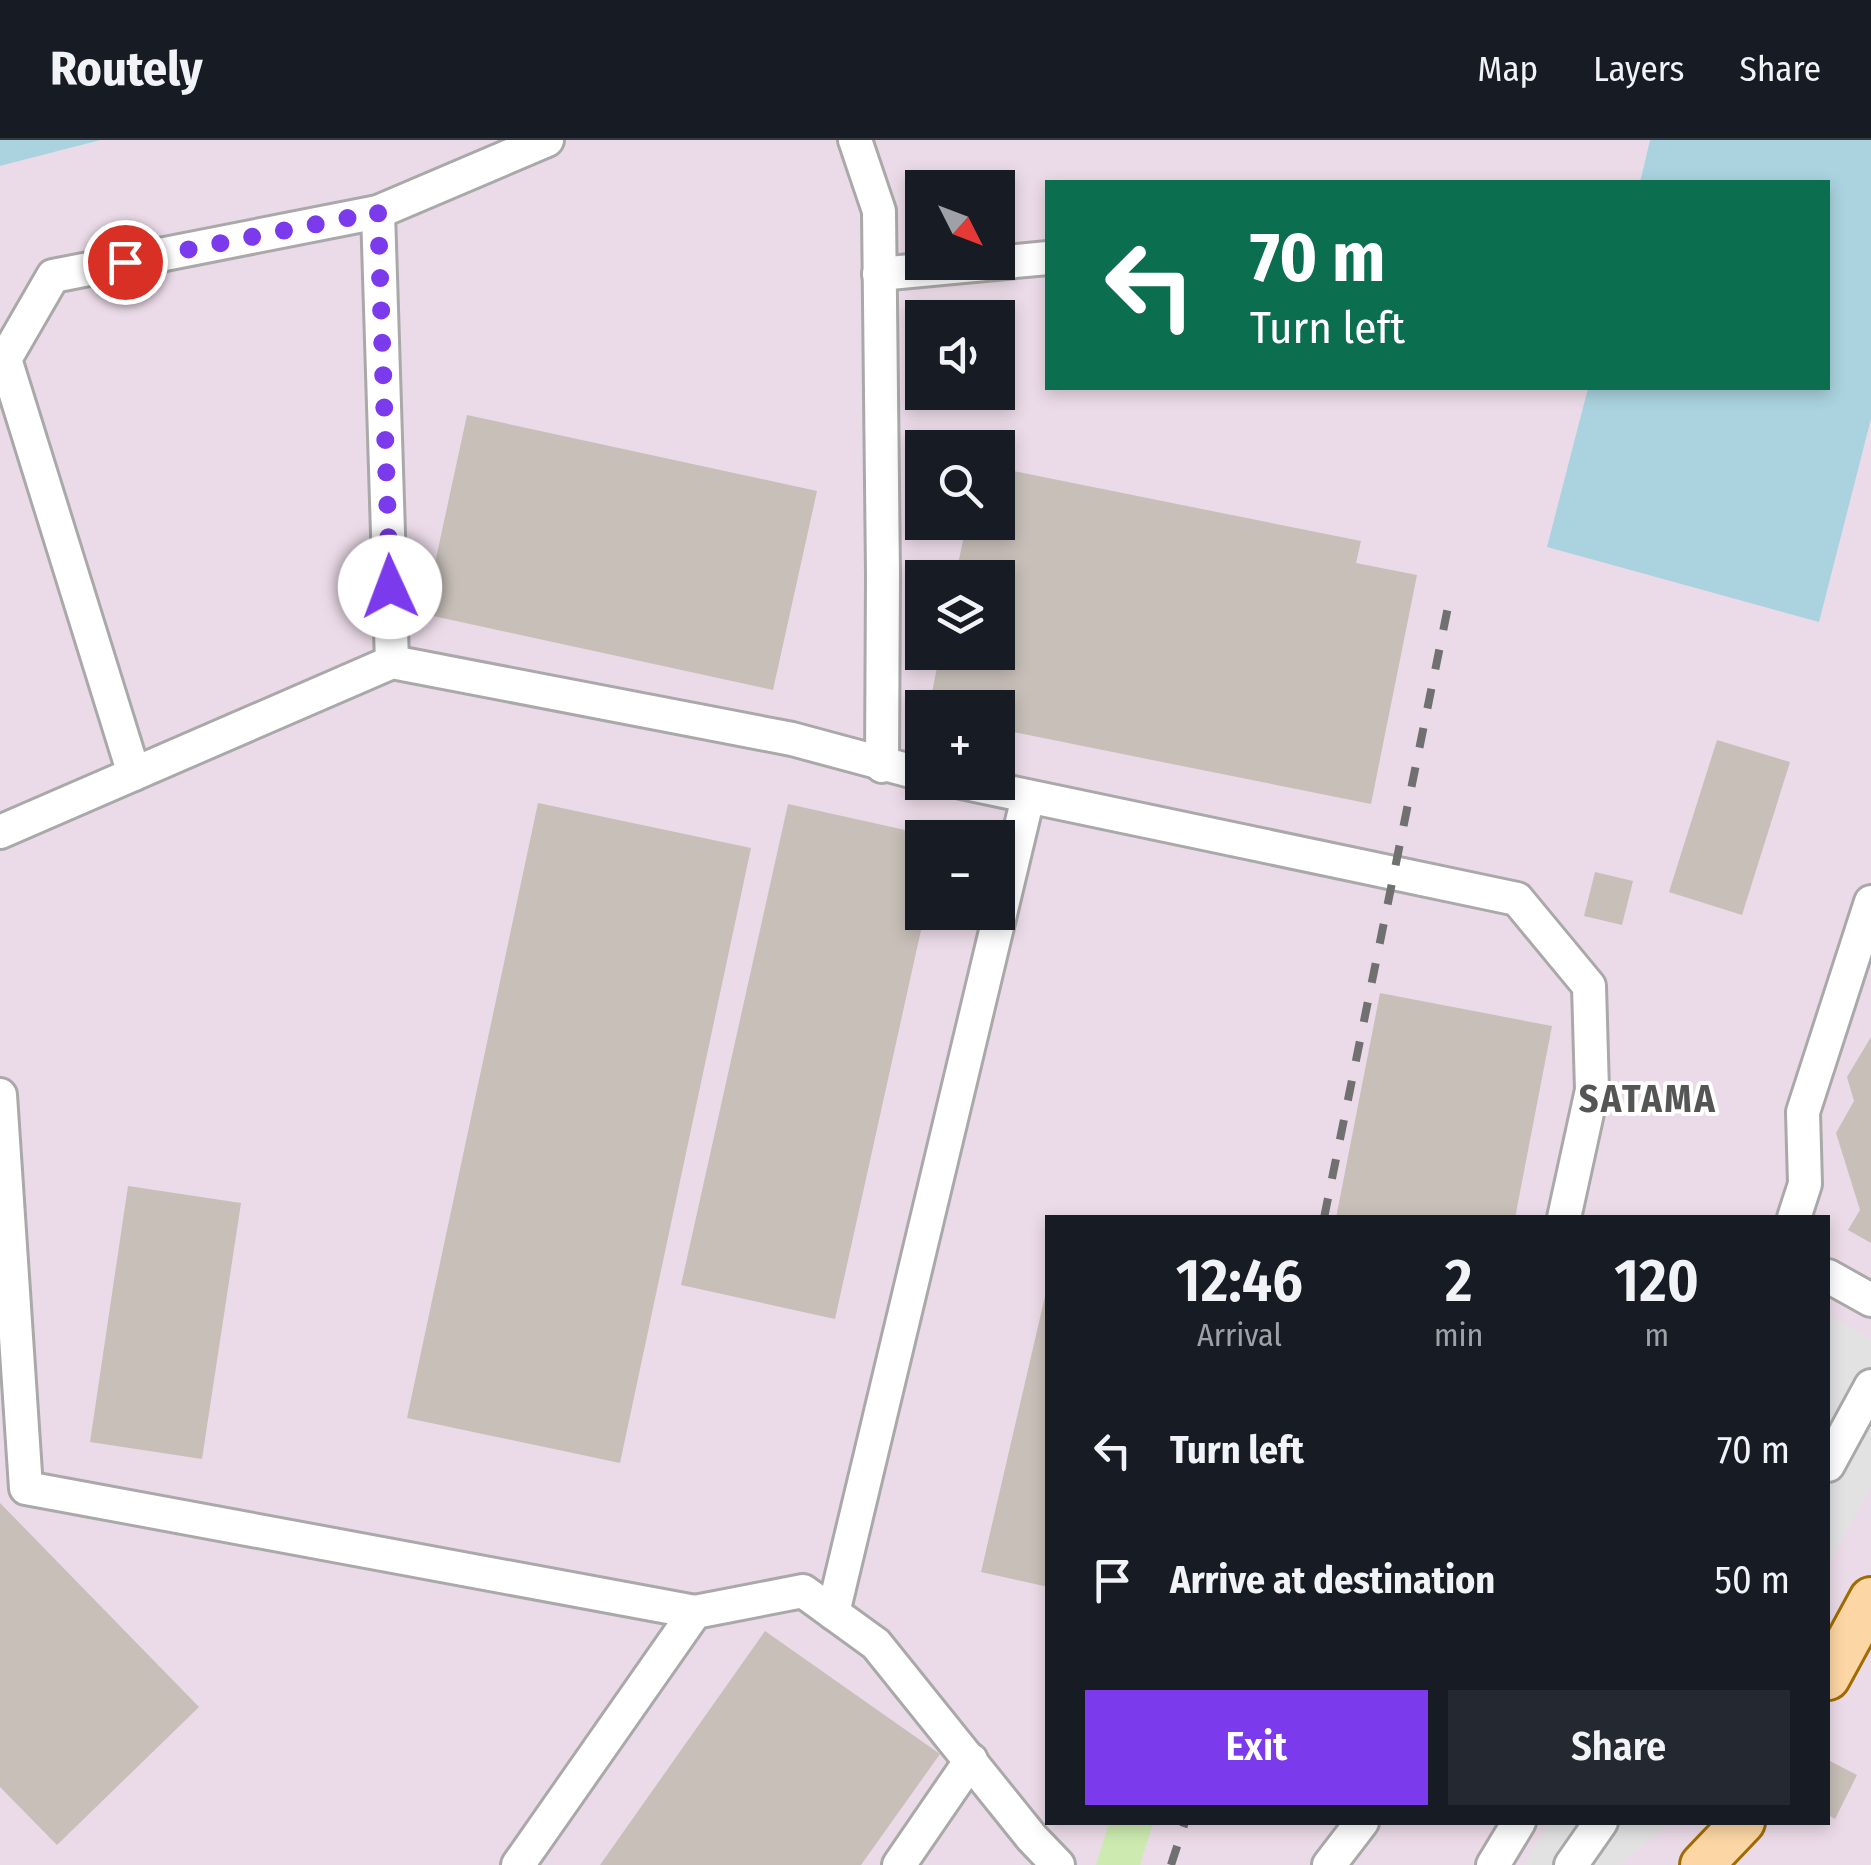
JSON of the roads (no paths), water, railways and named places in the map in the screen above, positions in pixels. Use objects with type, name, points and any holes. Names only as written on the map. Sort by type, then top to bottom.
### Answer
[{"type":"main road","points":[[1830,1674],[1871,1599]]},
{"type":"main road","points":[[1702,1865],[1740,1825]]},
{"type":"lane","points":[[134,774],[4,359],[52,276],[378,212],[547,140]]},
{"type":"lane","points":[[855,140],[878,211],[882,766]]},
{"type":"lane","points":[[378,212],[392,662]]},
{"type":"lane","points":[[879,274],[1045,258]]},
{"type":"lane","points":[[0,832],[392,662],[792,739],[905,771]]},
{"type":"lane","points":[[1015,794],[1517,899],[1590,986],[1592,1090],[1565,1215]]},
{"type":"lane","points":[[833,1613],[1028,797]]},
{"type":"lane","points":[[1795,1215],[1805,1184],[1803,1112],[1871,902]]},
{"type":"lane","points":[[0,1095],[26,1488],[695,1612],[803,1591],[876,1644],[1058,1865]]},
{"type":"lane","points":[[1830,1277],[1871,1300]]},
{"type":"lane","points":[[1830,1460],[1871,1386]]},
{"type":"lane","points":[[518,1865],[695,1612]]},
{"type":"lane","points":[[899,1865],[971,1760]]},
{"type":"lane","points":[[1329,1865],[1360,1825]]},
{"type":"lane","points":[[1493,1865],[1517,1825]]},
{"type":"lane","points":[[1571,1865],[1599,1825]]},
{"type":"water","points":[[0,140],[101,140],[0,166]]},
{"type":"water","points":[[1650,140],[1871,140],[1871,419],[1819,622],[1547,547],[1587,390],[1830,390],[1830,180],[1640,180]]},
{"type":"railway","points":[[1325,1215],[1450,597]]},
{"type":"railway","points":[[1171,1865],[1184,1825]]},
{"type":"district","name":"SATAMA","points":[[1648,1099]]}]
